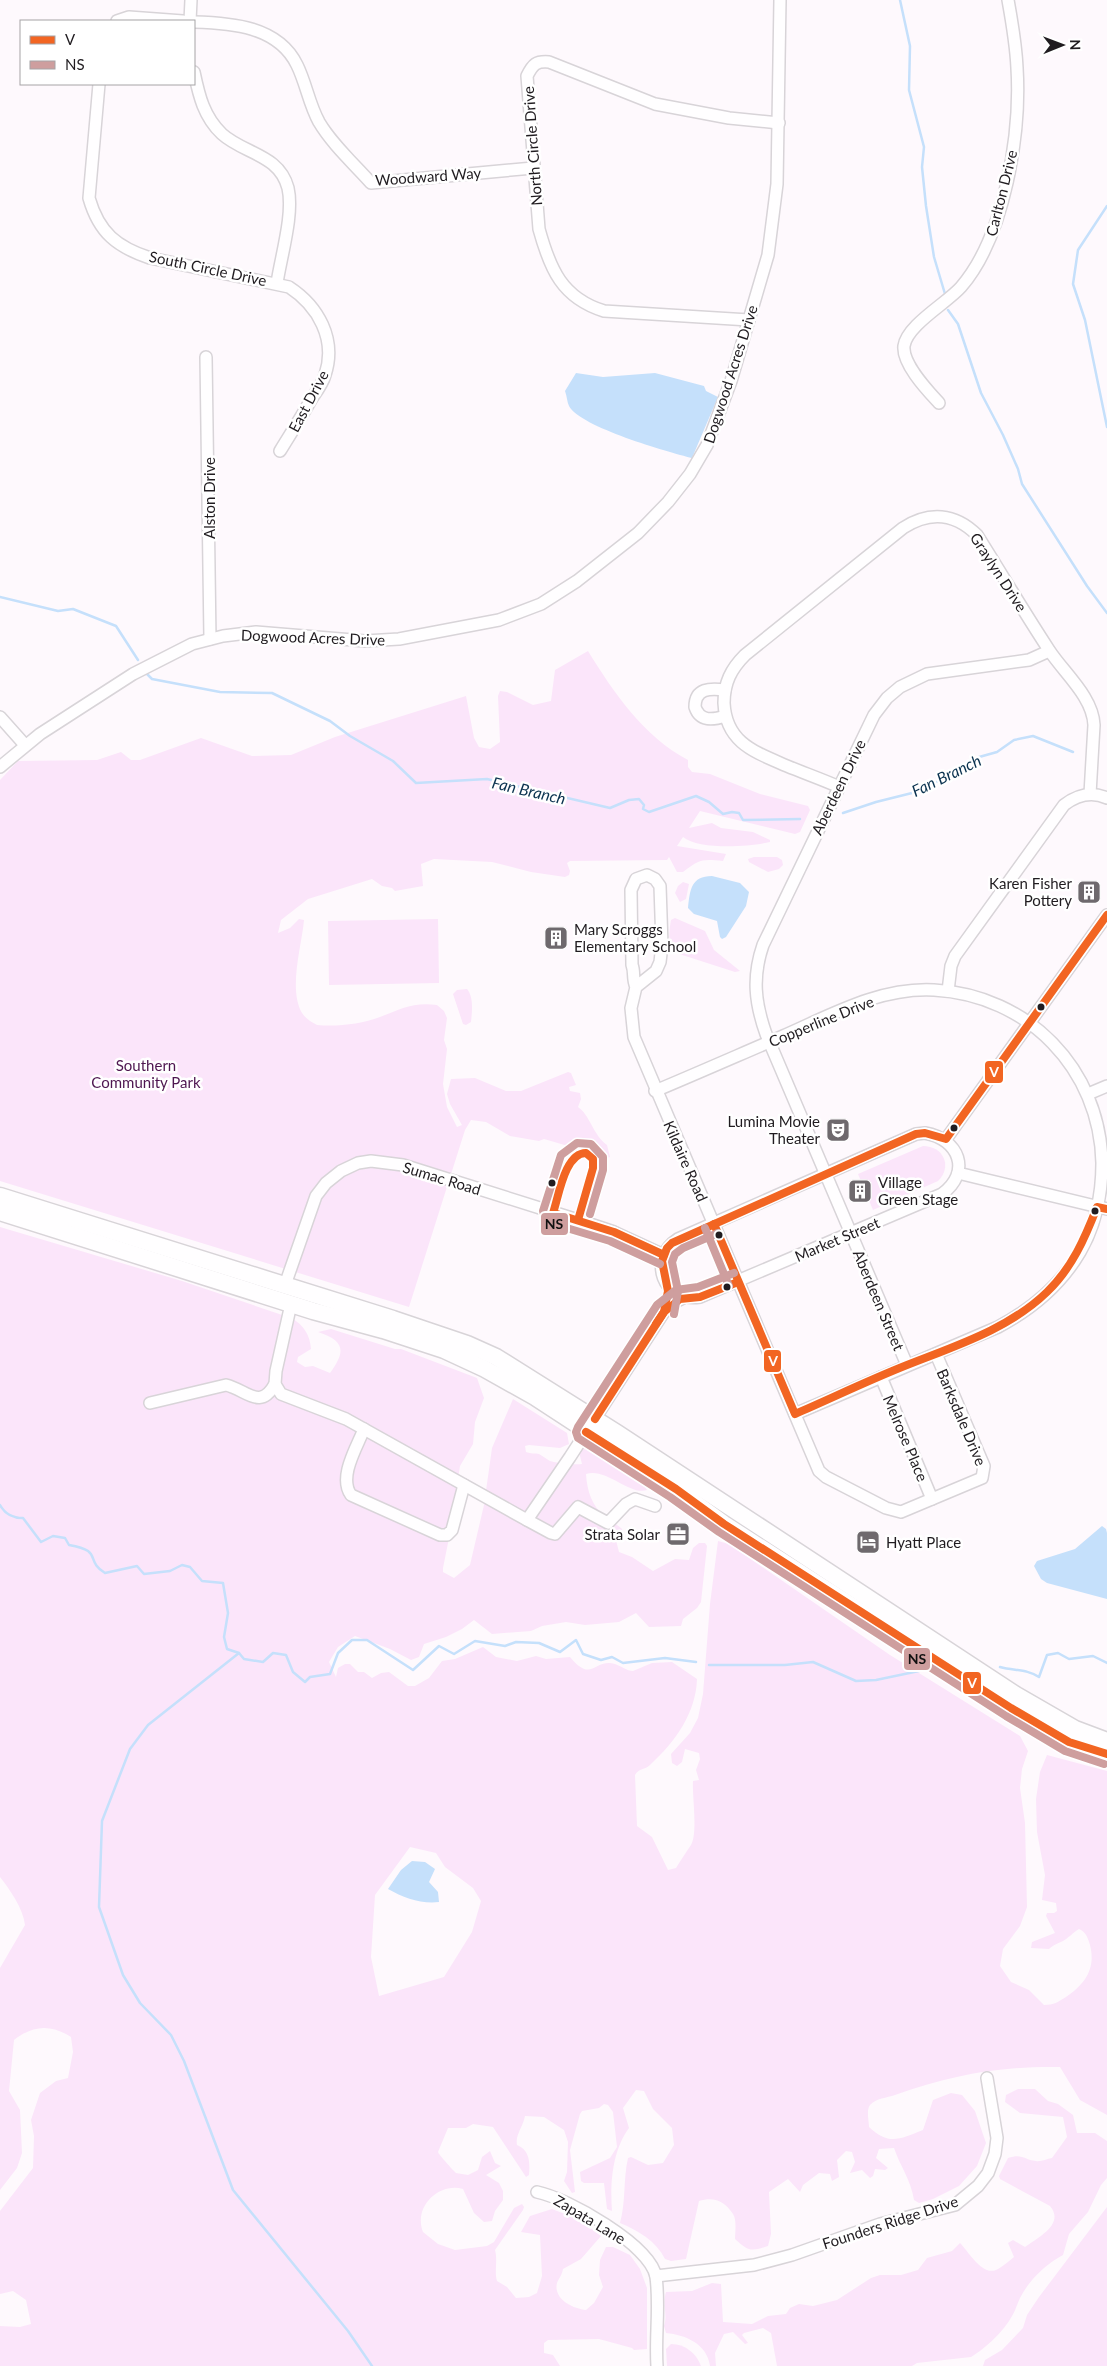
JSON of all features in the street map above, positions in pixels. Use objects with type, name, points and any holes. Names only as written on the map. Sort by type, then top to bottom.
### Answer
[{"type":"highway","points":[[0,1196],[467,1344],[503,1361],[724,1524],[1011,1708],[1069,1742],[1107,1754]]},
{"type":"highway","points":[[0,1212],[291,1304],[383,1330],[444,1350],[496,1374],[590,1425],[1016,1695],[1075,1728],[1107,1741]]},
{"type":"street","points":[[190,20],[191,0]]},
{"type":"street","name":"Dogwood Acres Drive","points":[[0,767],[26,745],[133,674],[171,654],[210,639],[256,632],[357,641],[399,639],[499,620],[541,604],[577,581],[638,533],[668,502],[690,474],[707,445],[730,381],[768,256],[777,184],[780,0]]},
{"type":"street","name":"Carlton Drive","points":[[939,403],[914,374],[907,360],[904,348],[907,338],[914,328],[960,288],[982,256],[993,233],[1007,180],[1016,108],[1017,68],[1008,0]]},
{"type":"street","points":[[120,20],[129,17],[170,20]]},
{"type":"street","name":"Woodward Way","points":[[195,22],[240,25],[255,30],[280,44],[296,64],[318,121],[329,137],[370,183],[533,168]]},
{"type":"street","name":"North Circle Drive","points":[[749,320],[604,311],[578,299],[565,288],[554,271],[539,229],[527,76],[532,65],[538,61],[549,62],[655,104],[729,118],[779,123]]},
{"type":"street","name":"South Circle Drive","points":[[98,85],[89,198],[92,209],[109,235],[130,251],[150,258],[277,282],[288,214],[287,186],[274,164],[222,135],[201,105],[195,77]]},
{"type":"street","name":"East Drive","points":[[277,282],[289,286],[301,294],[315,308],[325,326],[328,349],[325,376],[280,450]]},
{"type":"street","name":"Alston Drive","points":[[206,357],[210,639]]},
{"type":"street","name":"Graylyn Drive","points":[[838,786],[752,751],[738,740],[728,726],[725,716],[724,690],[732,670],[745,655],[903,528],[925,517],[943,516],[953,518],[967,525],[977,535],[1049,651],[1084,698],[1094,718],[1090,794]]},
{"type":"street","name":"Aberdeen Drive","points":[[769,1042],[756,1000],[756,978],[760,955],[838,786],[874,715],[887,698],[900,687],[914,679],[936,672],[1029,660],[1049,651]]},
{"type":"street","points":[[724,690],[712,688],[704,690],[697,696],[695,707],[700,716],[708,719],[725,716]]},
{"type":"street","points":[[0,718],[26,745]]},
{"type":"street","points":[[948,991],[951,966],[958,951],[1064,805],[1075,798],[1090,794],[1107,798]]},
{"type":"street","name":"Kildaire Road","points":[[636,987],[633,981],[634,970],[632,965],[630,890],[636,879],[647,875],[655,879],[660,886],[662,955],[656,971],[636,987],[631,1008],[632,1029],[656,1091],[796,1414]]},
{"type":"street","points":[[946,1139],[1107,915]]},
{"type":"street","name":"Copperline Drive","points":[[656,1091],[853,1005],[880,996],[921,990],[948,991],[990,1002],[1010,1011],[1050,1040],[1076,1073],[1088,1094],[1095,1114],[1101,1146],[1102,1208],[1079,1254],[1055,1286],[1039,1301],[998,1326],[796,1414]]},
{"type":"street","name":"Aberdeen Street","points":[[769,1042],[907,1365]]},
{"type":"street","points":[[1088,1094],[1107,1086]]},
{"type":"street","points":[[664,1254],[667,1248],[678,1239],[916,1134],[925,1133],[946,1139],[959,1162],[958,1173],[1102,1208]]},
{"type":"street","name":"Sumac Road","points":[[285,1285],[316,1196],[326,1183],[340,1171],[358,1163],[371,1161],[403,1165],[578,1220],[614,1232],[664,1254]]},
{"type":"street","name":"Market Street","points":[[527,1520],[664,1312],[675,1302],[685,1297],[700,1297],[738,1282],[942,1194],[949,1189],[958,1173]]},
{"type":"street","name":"Market Street","points":[[664,1254],[661,1267],[667,1284],[664,1312]]},
{"type":"street","points":[[667,1284],[675,1293],[685,1297]]},
{"type":"street","points":[[150,1403],[226,1385],[237,1388],[254,1398],[264,1398],[270,1394],[275,1384],[276,1371],[291,1304]]},
{"type":"street","name":"Barksdale Drive","points":[[796,1414],[815,1464],[826,1477],[897,1512],[906,1511],[980,1480],[985,1472],[936,1354]]},
{"type":"street","name":"Melrose Place","points":[[881,1377],[932,1499]]},
{"type":"street","points":[[275,1384],[281,1394],[346,1419],[551,1533],[556,1534],[578,1507],[608,1523],[626,1504],[636,1499],[655,1506]]},
{"type":"street","points":[[364,1429],[346,1478],[347,1490],[351,1495],[440,1535],[447,1535],[452,1530],[464,1485]]},
{"type":"street","name":"Founders Ridge Drive","points":[[656,2276],[754,2265],[792,2255],[880,2224],[955,2205],[978,2186],[988,2173],[995,2154],[998,2138],[987,2078]]},
{"type":"street","name":"Zapata Lane","points":[[538,2192],[553,2195],[609,2227],[646,2257],[656,2276]]},
{"type":"street","points":[[656,2276],[657,2366]]},
{"type":"green space","name":"Southern Community Park","points":[[588,651],[619,698],[643,726],[657,739],[688,760],[688,767],[692,772],[710,774],[760,794],[808,806],[810,810],[800,832],[795,834],[700,811],[689,828],[712,823],[721,828],[753,832],[770,840],[770,842],[738,846],[712,846],[690,841],[683,837],[677,846],[726,854],[723,861],[702,861],[683,872],[677,872],[669,857],[667,860],[570,861],[567,863],[570,871],[569,875],[565,877],[531,872],[492,862],[434,859],[421,864],[423,886],[395,891],[392,888],[382,886],[372,879],[308,899],[281,920],[278,933],[290,928],[299,919],[304,920],[297,967],[296,992],[302,1013],[308,1020],[317,1025],[333,1026],[357,1023],[421,1004],[437,1005],[444,1011],[447,1018],[444,1040],[447,1049],[443,1084],[447,1107],[457,1127],[462,1125],[450,1104],[447,1094],[451,1079],[475,1078],[506,1091],[521,1091],[568,1072],[571,1073],[576,1085],[569,1087],[570,1091],[580,1093],[581,1099],[578,1107],[586,1115],[598,1136],[607,1145],[610,1157],[600,1161],[594,1148],[583,1143],[569,1144],[568,1146],[544,1139],[539,1141],[510,1136],[486,1122],[471,1120],[465,1130],[409,1307],[0,1181],[0,780],[18,761],[97,760],[121,752],[131,760],[140,760],[201,738],[252,756],[291,755],[335,737],[466,696],[474,738],[479,747],[490,749],[500,742],[498,696],[500,691],[507,692],[533,705],[551,701],[555,670]]},
{"type":"green space","points":[[754,857],[777,857],[782,860],[783,865],[779,869],[768,872],[749,862],[748,859]]},
{"type":"green space","points":[[683,882],[689,884],[686,899],[680,902],[675,893],[678,886]]},
{"type":"green space","points":[[675,918],[705,931],[714,950],[740,971],[735,972],[673,952],[670,945],[669,932],[671,920]]},
{"type":"green space","points":[[438,919],[439,983],[329,985],[328,921]]},
{"type":"green space","points":[[467,989],[472,1000],[472,1009],[471,1022],[466,1025],[463,1024],[453,994],[457,990]]},
{"type":"green space","points":[[923,1146],[936,1149],[944,1158],[945,1169],[938,1181],[873,1210],[858,1174]]},
{"type":"green space","points":[[0,1227],[182,1281],[291,1318],[303,1327],[309,1339],[311,1349],[298,1357],[297,1362],[305,1367],[313,1366],[330,1373],[339,1359],[340,1348],[334,1339],[318,1332],[331,1329],[395,1349],[401,1349],[477,1378],[484,1398],[475,1422],[473,1444],[460,1466],[443,1568],[443,1572],[454,1578],[470,1565],[484,1505],[492,1448],[513,1399],[567,1433],[569,1444],[560,1448],[529,1445],[525,1446],[526,1452],[539,1454],[553,1462],[582,1464],[579,1452],[583,1443],[637,1478],[643,1484],[647,1490],[640,1491],[602,1474],[586,1474],[589,1492],[600,1513],[622,1529],[623,1533],[616,1540],[619,1552],[632,1557],[653,1571],[675,1559],[689,1560],[693,1548],[699,1543],[705,1543],[707,1546],[701,1602],[697,1608],[683,1619],[681,1626],[649,1627],[636,1613],[619,1622],[585,1625],[566,1622],[542,1626],[531,1631],[492,1634],[474,1620],[446,1637],[424,1644],[419,1657],[411,1660],[390,1649],[355,1636],[338,1647],[329,1662],[336,1677],[338,1668],[345,1664],[350,1664],[358,1672],[364,1672],[372,1678],[381,1673],[389,1672],[408,1686],[415,1686],[429,1678],[442,1661],[455,1659],[483,1647],[496,1657],[517,1661],[536,1656],[546,1659],[570,1657],[583,1669],[608,1663],[633,1671],[652,1663],[672,1662],[697,1679],[693,1704],[676,1737],[668,1747],[650,1765],[638,1771],[635,1775],[637,1826],[652,1837],[668,1870],[676,1868],[693,1839],[693,1781],[699,1780],[696,1770],[700,1759],[699,1753],[685,1749],[682,1762],[677,1766],[672,1763],[671,1754],[690,1733],[698,1718],[703,1694],[710,1604],[718,1541],[729,1544],[890,1655],[1020,1736],[1028,1751],[1022,1769],[1020,1788],[1025,1823],[1027,1907],[1020,1926],[1003,1949],[1000,1966],[1011,1982],[1029,1990],[1044,2005],[1058,2002],[1079,1987],[1090,1969],[1091,1954],[1087,1938],[1079,1929],[1049,1949],[1031,1948],[1032,1942],[1055,1933],[1046,1916],[1047,1913],[1057,1911],[1056,1903],[1042,1900],[1045,1875],[1037,1832],[1036,1799],[1040,1772],[1047,1755],[1107,1771],[1107,2115],[1080,2100],[1060,2067],[1016,2068],[976,2073],[936,2082],[878,2100],[869,2107],[869,2127],[883,2137],[895,2139],[923,2130],[933,2100],[951,2093],[962,2095],[975,2111],[986,2143],[977,2166],[959,2186],[933,2199],[919,2203],[914,2200],[894,2148],[879,2149],[876,2158],[888,2168],[885,2170],[875,2169],[873,2176],[870,2178],[862,2170],[850,2173],[855,2162],[852,2152],[846,2151],[837,2160],[839,2177],[832,2181],[830,2174],[819,2173],[803,2185],[800,2192],[788,2179],[769,2192],[771,2234],[768,2246],[754,2250],[743,2246],[735,2239],[736,2227],[733,2214],[723,2203],[710,2199],[699,2201],[686,2259],[671,2261],[665,2259],[657,2247],[646,2237],[620,2223],[628,2158],[631,2157],[648,2165],[663,2163],[674,2145],[672,2128],[653,2109],[644,2091],[636,2090],[623,2108],[629,2128],[619,2147],[613,2168],[612,2211],[607,2209],[604,2183],[584,2183],[581,2181],[580,2172],[610,2158],[617,2147],[613,2112],[608,2105],[604,2104],[599,2108],[582,2111],[580,2114],[570,2150],[575,2192],[572,2193],[564,2181],[567,2172],[568,2142],[564,2130],[544,2117],[525,2116],[518,2134],[517,2145],[527,2154],[529,2162],[529,2175],[526,2177],[493,2127],[473,2124],[466,2128],[448,2128],[438,2152],[441,2156],[456,2173],[468,2175],[478,2170],[482,2157],[490,2151],[495,2163],[501,2166],[486,2175],[499,2183],[503,2191],[503,2200],[495,2211],[492,2221],[484,2222],[474,2213],[463,2189],[445,2189],[430,2198],[425,2206],[421,2223],[423,2232],[438,2244],[455,2250],[487,2246],[494,2242],[514,2208],[522,2204],[523,2210],[495,2250],[497,2281],[507,2287],[516,2298],[529,2297],[537,2293],[542,2276],[540,2235],[521,2232],[530,2216],[552,2209],[580,2220],[601,2236],[581,2259],[563,2269],[557,2283],[558,2294],[565,2302],[575,2308],[586,2310],[594,2303],[603,2287],[599,2275],[600,2260],[606,2247],[613,2247],[630,2255],[640,2269],[647,2288],[647,2349],[634,2350],[599,2339],[548,2340],[544,2343],[544,2353],[553,2355],[560,2366],[0,2366],[0,2326],[20,2327],[31,2324],[26,2300],[13,2291],[0,2294],[0,2211],[33,2168],[34,2136],[31,2120],[40,2093],[56,2081],[68,2078],[73,2052],[71,2037],[49,2028],[28,2031],[14,2040],[9,2091],[20,2110],[22,2153],[17,2168],[0,2190],[0,1968],[25,1925],[19,1906],[0,1877]],"holes":[[[410,1847],[436,1853],[445,1867],[473,1888],[481,1901],[472,1932],[444,1977],[379,1996],[371,1957],[375,1895]]]},
{"type":"green space","points":[[1018,2089],[1035,2089],[1048,2101],[1058,2104],[1073,2115],[1077,2133],[1095,2133],[1107,2141],[1107,2178],[1101,2185],[1088,2212],[1069,2234],[1063,2255],[1050,2263],[1033,2279],[1004,2327],[994,2339],[977,2353],[971,2357],[917,2363],[912,2366],[777,2366],[771,2333],[763,2328],[744,2333],[742,2335],[748,2343],[745,2344],[733,2332],[724,2334],[715,2353],[716,2366],[710,2366],[705,2352],[700,2346],[681,2336],[666,2333],[664,2326],[666,2292],[692,2291],[712,2283],[721,2284],[723,2322],[752,2324],[768,2316],[786,2314],[790,2308],[799,2304],[813,2306],[837,2300],[871,2278],[880,2275],[901,2275],[918,2270],[927,2258],[952,2251],[960,2243],[982,2267],[992,2271],[998,2269],[1014,2257],[1008,2243],[1013,2240],[1025,2247],[1048,2230],[1054,2219],[1054,2213],[1050,2206],[1000,2179],[999,2176],[1008,2158],[1020,2156],[1042,2161],[1052,2158],[1067,2137],[1063,2117],[1020,2113],[1005,2102],[1006,2095]]},
{"type":"green space","points":[[1107,2207],[1107,2366],[983,2366],[985,2360],[1002,2350],[1023,2328],[1027,2315],[1039,2297]]},
{"type":"green space","points":[[671,2344],[676,2344],[689,2350],[701,2366],[667,2366],[666,2349]]},
{"type":"water","points":[[576,373],[603,377],[655,373],[704,386],[706,391],[718,397],[692,458],[626,438],[589,422],[576,414],[569,406],[565,391]]},
{"type":"water","points":[[712,876],[740,883],[749,892],[746,906],[726,937],[722,939],[717,921],[694,914],[688,908],[691,890],[696,881],[700,878]]},
{"type":"water","points":[[1102,1526],[1106,1529],[1107,1533],[1107,1599],[1047,1583],[1041,1579],[1034,1566],[1037,1561],[1075,1549]]},
{"type":"water","points":[[412,1861],[425,1862],[435,1869],[429,1882],[438,1892],[439,1902],[413,1900],[388,1889],[401,1870]]},
{"type":"waterway","points":[[900,0],[910,46],[909,90],[924,147],[922,167],[926,206],[934,257],[945,294]]},
{"type":"waterway","points":[[1107,206],[1078,250],[1073,284],[1085,320],[1107,427]]},
{"type":"waterway","points":[[948,310],[958,324],[981,393],[1003,435],[1018,469],[1022,484],[1087,586],[1107,613]]},
{"type":"waterway","name":"Fan Branch","points":[[0,597],[58,611],[73,609],[116,626],[138,660]]},
{"type":"waterway","name":"Fan Branch","points":[[147,674],[152,679],[220,692],[272,693],[330,721],[350,736],[393,761],[416,783],[487,779],[610,808],[629,800],[639,799],[644,805],[643,809],[649,812],[696,796],[709,802],[723,814],[739,813],[743,820],[800,819]]},
{"type":"waterway","name":"Fan Branch","points":[[843,813],[916,792],[951,775],[972,759],[997,752],[1014,740],[1033,736],[1073,752]]},
{"type":"waterway","points":[[0,1505],[10,1515],[23,1518],[41,1542],[53,1536],[65,1538],[69,1545],[86,1550],[92,1556],[95,1564],[105,1573],[137,1566],[144,1574],[170,1571],[182,1565],[190,1567],[202,1581],[223,1583],[228,1613],[224,1637],[227,1649],[239,1653],[244,1659],[263,1662],[273,1653],[286,1655],[293,1672],[305,1682],[310,1677],[330,1674],[338,1653],[352,1640],[367,1640],[413,1670],[439,1646],[454,1654],[475,1641],[505,1646],[516,1642],[539,1643],[560,1652],[576,1640],[583,1654],[601,1660],[612,1657],[623,1663],[665,1658],[696,1662]]},
{"type":"waterway","points":[[239,1653],[148,1725],[130,1749],[102,1821],[99,1907],[123,1975],[140,2003],[171,2035],[184,2061],[233,2190],[348,2331],[372,2366]]},
{"type":"waterway","points":[[1000,1667],[1025,1671],[1039,1677],[1047,1655],[1058,1653],[1069,1659],[1093,1656],[1107,1663]]},
{"type":"waterway","points":[[709,1665],[785,1665],[813,1662],[856,1681],[876,1680],[919,1671]]},
{"type":"transit line","name":"V","points":[[595,1419],[664,1312],[668,1291],[662,1261],[667,1248],[672,1243],[916,1134],[925,1133],[946,1139],[1107,915]]},
{"type":"transit line","name":"NS","points":[[590,1214],[603,1170],[603,1157],[591,1144],[577,1143],[561,1155],[543,1211],[545,1218],[550,1223],[610,1241],[660,1264]]},
{"type":"transit line","name":"V","points":[[553,1213],[568,1167],[579,1155],[586,1153],[593,1159],[593,1168],[578,1220]]},
{"type":"transit line","name":"V","points":[[714,1224],[795,1414],[981,1335],[1016,1316],[1032,1305],[1056,1283],[1071,1263],[1097,1207],[1107,1209]]},
{"type":"transit line","name":"V","points":[[557,1214],[614,1232],[664,1255]]},
{"type":"transit line","name":"NS","points":[[705,1228],[729,1286]]},
{"type":"transit line","name":"NS","points":[[674,1314],[678,1291],[672,1262],[675,1254],[683,1248],[718,1233]]},
{"type":"transit line","name":"NS","points":[[734,1273],[698,1287],[676,1290],[657,1305],[578,1427],[576,1432],[578,1438],[670,1497],[719,1532],[1006,1716],[1065,1751],[1104,1764]]},
{"type":"transit line","name":"V","points":[[656,1324],[664,1312],[680,1299],[700,1297],[738,1282]]},
{"type":"transit line","name":"V","points":[[586,1432],[676,1489],[724,1524],[1011,1708],[1069,1742],[1107,1754]]},
{"type":"place","name":"Karen Fisher Pottery","points":[[1089,892]]},
{"type":"place","name":"Mary Scroggs Elementary School","points":[[556,938]]},
{"type":"place","name":"Lumina Movie Theater","points":[[838,1130]]},
{"type":"place","name":"Village Green Stage","points":[[860,1191]]},
{"type":"place","name":"Strata Solar","points":[[678,1534]]},
{"type":"place","name":"Hyatt Place","points":[[868,1542]]}]
